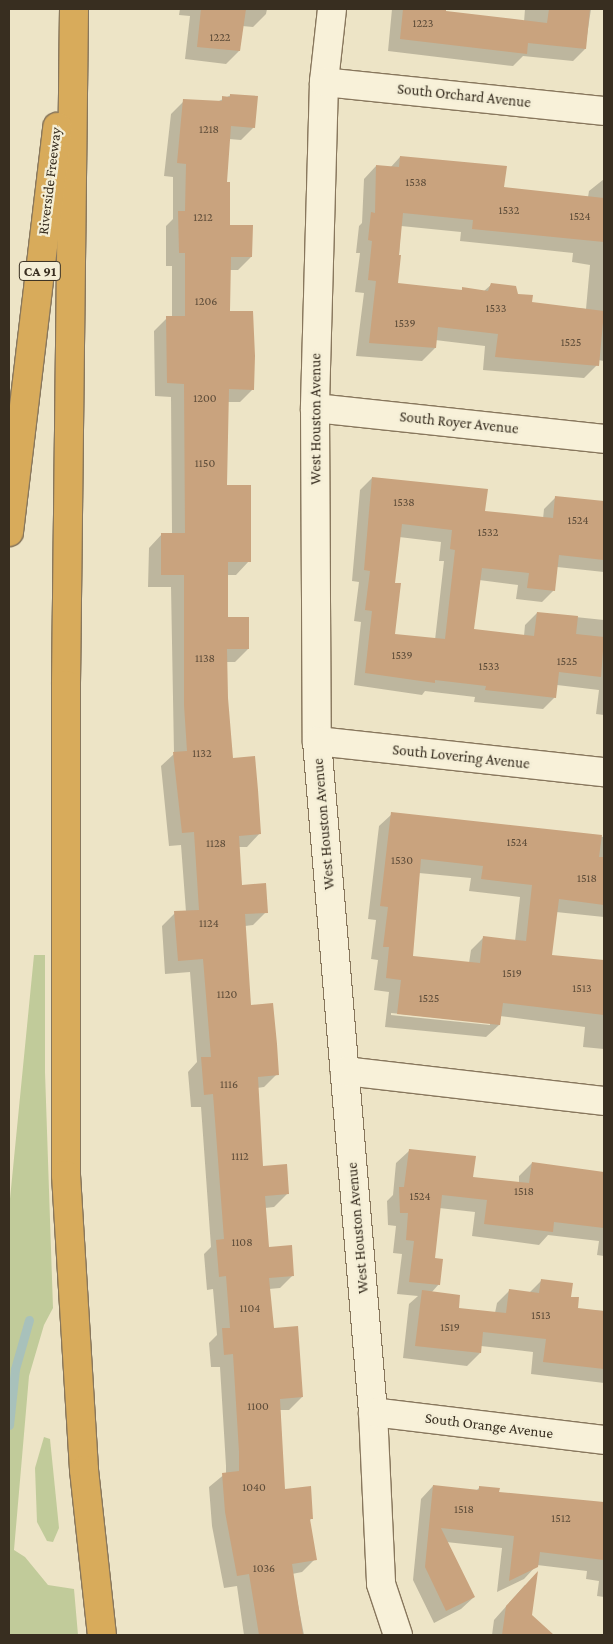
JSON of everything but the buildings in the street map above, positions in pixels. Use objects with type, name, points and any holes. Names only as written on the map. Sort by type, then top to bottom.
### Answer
[{"type":"highway","name":"Riverside Freeway","points":[[9,532],[72,9]]},
{"type":"highway","points":[[72,9],[66,685],[66,1175],[84,1470],[102,1635]]},
{"type":"street","name":"West Houston Avenue","points":[[332,9],[324,82],[315,408],[318,741],[373,1412],[381,1584],[398,1635]]},
{"type":"street","name":"South Orchard Avenue","points":[[324,82],[604,110]]},
{"type":"street","name":"South Royer Avenue","points":[[315,408],[604,439]]},
{"type":"street","name":"South Lovering Avenue","points":[[318,741],[604,772]]},
{"type":"street","points":[[345,1071],[604,1101]]},
{"type":"street","name":"South Orange Avenue","points":[[373,1412],[604,1440]]},
{"type":"green space","points":[[34,955],[45,955],[45,1072],[53,1308],[44,1325],[29,1376],[14,1550],[25,1557],[48,1585],[74,1589],[78,1635],[9,1635],[9,1209]]},
{"type":"green space","points":[[44,1437],[50,1439],[59,1528],[53,1542],[47,1541],[37,1522],[35,1468]]},
{"type":"waterway","points":[[9,1425],[15,1369],[29,1320]]}]
